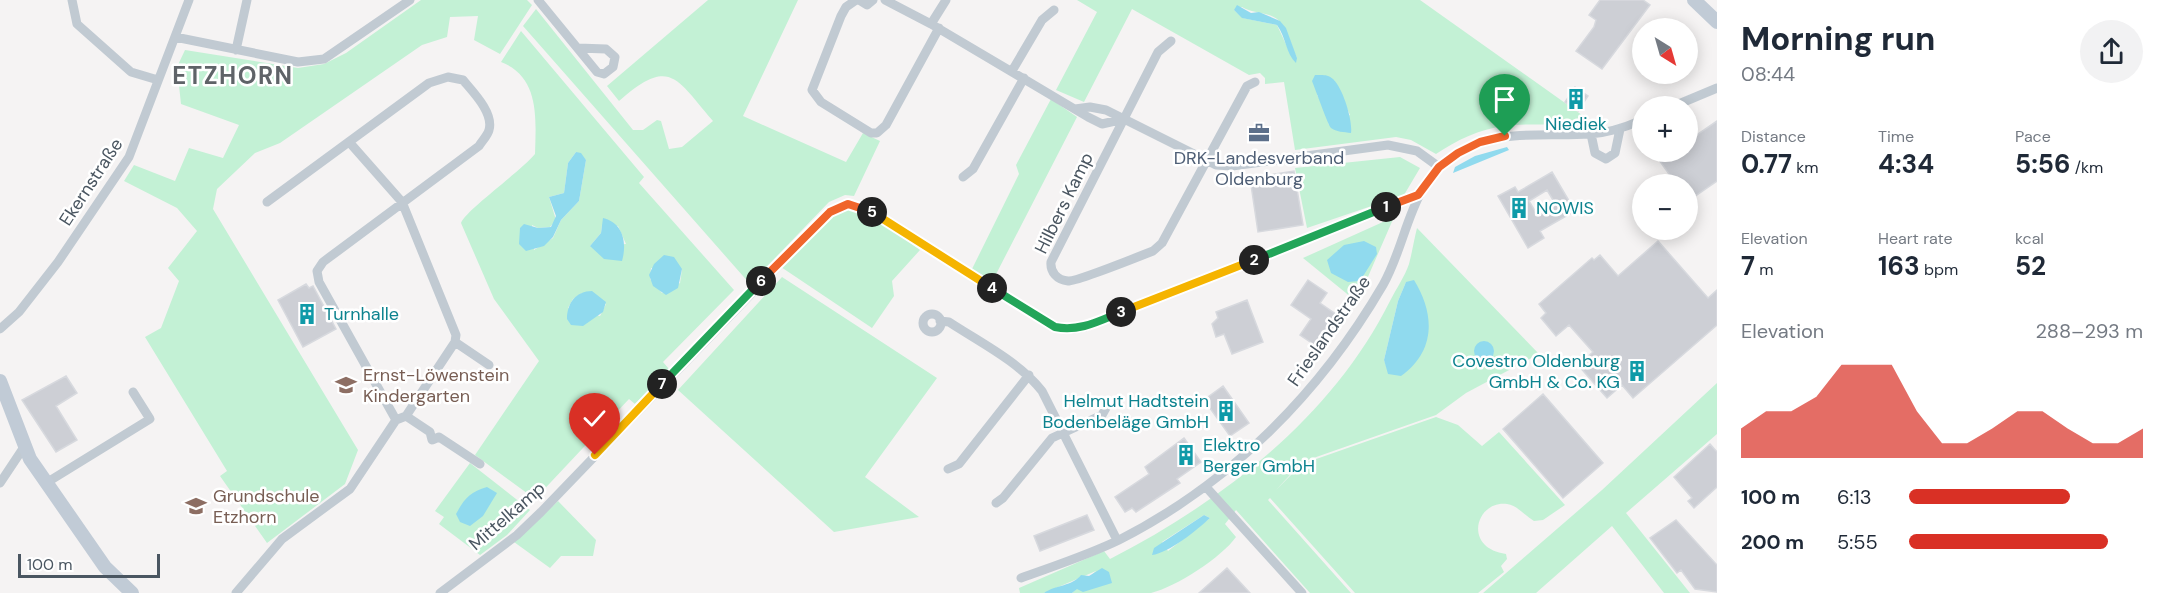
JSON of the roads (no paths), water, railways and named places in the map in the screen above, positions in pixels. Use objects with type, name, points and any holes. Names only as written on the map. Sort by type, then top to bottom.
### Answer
[{"type":"street","points":[[72,0],[76,24],[131,72],[158,80]]},
{"type":"street","name":"Ekernstraße","points":[[0,329],[13,318],[39,287],[120,172],[136,141],[189,0]]},
{"type":"street","points":[[236,50],[247,0]]},
{"type":"street","points":[[175,37],[298,62],[324,59],[410,0]]},
{"type":"street","points":[[538,0],[578,48]]},
{"type":"street","points":[[873,0],[867,5],[858,0],[846,7],[812,90],[820,102],[871,133],[882,131],[886,125],[946,0]]},
{"type":"street","points":[[885,0],[935,26],[1075,109],[1090,107],[1124,119],[1206,162],[1232,166],[1388,145],[1417,151],[1439,167]]},
{"type":"street","points":[[1694,0],[1717,22]]},
{"type":"street","points":[[1012,71],[1042,20],[1054,10]]},
{"type":"street","points":[[1124,119],[1158,52],[1171,41]]},
{"type":"street","points":[[267,202],[429,83],[448,77],[463,80],[488,116],[489,130],[479,146],[323,262],[317,271],[319,282],[396,420]]},
{"type":"street","points":[[963,177],[973,169],[1024,78]]},
{"type":"street","points":[[1206,162],[1247,86],[1255,82]]},
{"type":"street","points":[[1698,96],[1717,88]]},
{"type":"street","name":"Hilbers Kamp","points":[[1124,119],[1051,262],[1052,271],[1058,278],[1072,280],[1158,247],[1170,231],[1206,162]]},
{"type":"street","points":[[1418,195],[1439,167],[1473,146],[1505,136],[1591,134],[1620,129],[1632,124]]},
{"type":"street","points":[[1591,134],[1595,153],[1606,159],[1615,153],[1620,129]]},
{"type":"street","points":[[236,593],[282,539],[350,489],[396,420],[406,416],[455,342],[456,335],[402,202],[350,143]]},
{"type":"street","name":"Frieslandstraße","points":[[1022,578],[1117,540],[1206,487],[1276,426],[1340,351],[1385,282],[1418,195]]},
{"type":"street","name":"Mittelkamp","points":[[440,593],[517,535],[781,260],[830,212],[848,204],[867,208],[1055,327],[1073,329],[1085,327],[1418,195]]},
{"type":"street","points":[[940,321],[949,322],[1029,375],[1042,391],[1117,540]]},
{"type":"street","points":[[455,342],[489,365]]},
{"type":"street","points":[[948,469],[959,464],[1029,375]]},
{"type":"street","points":[[0,381],[24,447],[46,483],[105,567],[132,593]]},
{"type":"street","points":[[46,483],[150,419],[133,392]]},
{"type":"street","points":[[996,503],[1003,498],[1052,438],[1102,415],[1107,406]]},
{"type":"street","points":[[406,416],[430,432],[432,440],[439,437],[480,464]]},
{"type":"street","points":[[0,483],[16,455],[24,447]]},
{"type":"street","points":[[1206,487],[1302,593]]},
{"type":"water","points":[[1237,5],[1251,13],[1259,12],[1280,21],[1286,28],[1297,58],[1296,63],[1277,25],[1242,18],[1234,10]]},
{"type":"water","points":[[1315,75],[1329,76],[1337,83],[1346,105],[1351,133],[1331,128],[1312,81]]},
{"type":"water","points":[[1507,147],[1509,150],[1453,173],[1455,167],[1475,156]]},
{"type":"water","points":[[576,152],[581,153],[586,160],[579,201],[561,220],[553,237],[544,246],[526,251],[519,244],[520,228],[524,224],[538,228],[551,227],[556,216],[549,197],[564,193],[568,163]]},
{"type":"water","points":[[603,218],[616,224],[620,229],[624,241],[622,261],[604,259],[590,246],[601,233]]},
{"type":"water","points":[[1364,241],[1376,247],[1377,254],[1360,281],[1348,282],[1331,273],[1327,260],[1344,245]]},
{"type":"water","points":[[664,255],[674,257],[682,269],[678,288],[666,295],[653,286],[649,275],[654,264]]},
{"type":"water","points":[[1414,280],[1426,306],[1428,331],[1426,344],[1421,355],[1401,376],[1388,374],[1384,360],[1398,301],[1406,282]]},
{"type":"water","points":[[592,291],[606,302],[603,312],[583,326],[571,325],[567,319],[567,313],[571,303],[581,293]]},
{"type":"water","points":[[1484,341],[1491,344],[1494,351],[1491,358],[1484,361],[1477,358],[1474,351],[1477,344]]},
{"type":"water","points":[[487,487],[497,493],[483,516],[470,526],[460,522],[456,514],[465,500],[476,491]]},
{"type":"water","points":[[1204,515],[1210,518],[1174,546],[1152,555],[1154,548]]},
{"type":"water","points":[[1102,568],[1109,572],[1112,583],[1083,592],[1077,589],[1072,593],[1044,593],[1078,579],[1081,575],[1089,576]]},
{"type":"place","name":"Niediek","points":[[1576,99]]},
{"type":"place","name":"DRK-Landesverband Oldenburg","points":[[1259,133]]},
{"type":"place","name":"NOWIS","points":[[1519,208]]},
{"type":"place","name":"Turnhalle","points":[[307,314]]},
{"type":"place","name":"Covestro Oldenburg GmbH & Co. KG","points":[[1637,371]]},
{"type":"place","name":"Ernst-Löwenstein Kindergarten","points":[[346,385]]},
{"type":"place","name":"Helmut Hadtstein Bodenbeläge GmbH","points":[[1226,411]]},
{"type":"place","name":"Elektro Berger GmbH","points":[[1186,455]]},
{"type":"place","name":"Grundschule Etzhorn","points":[[196,506]]},
{"type":"district","name":"ETZHORN","points":[[233,75]]}]
